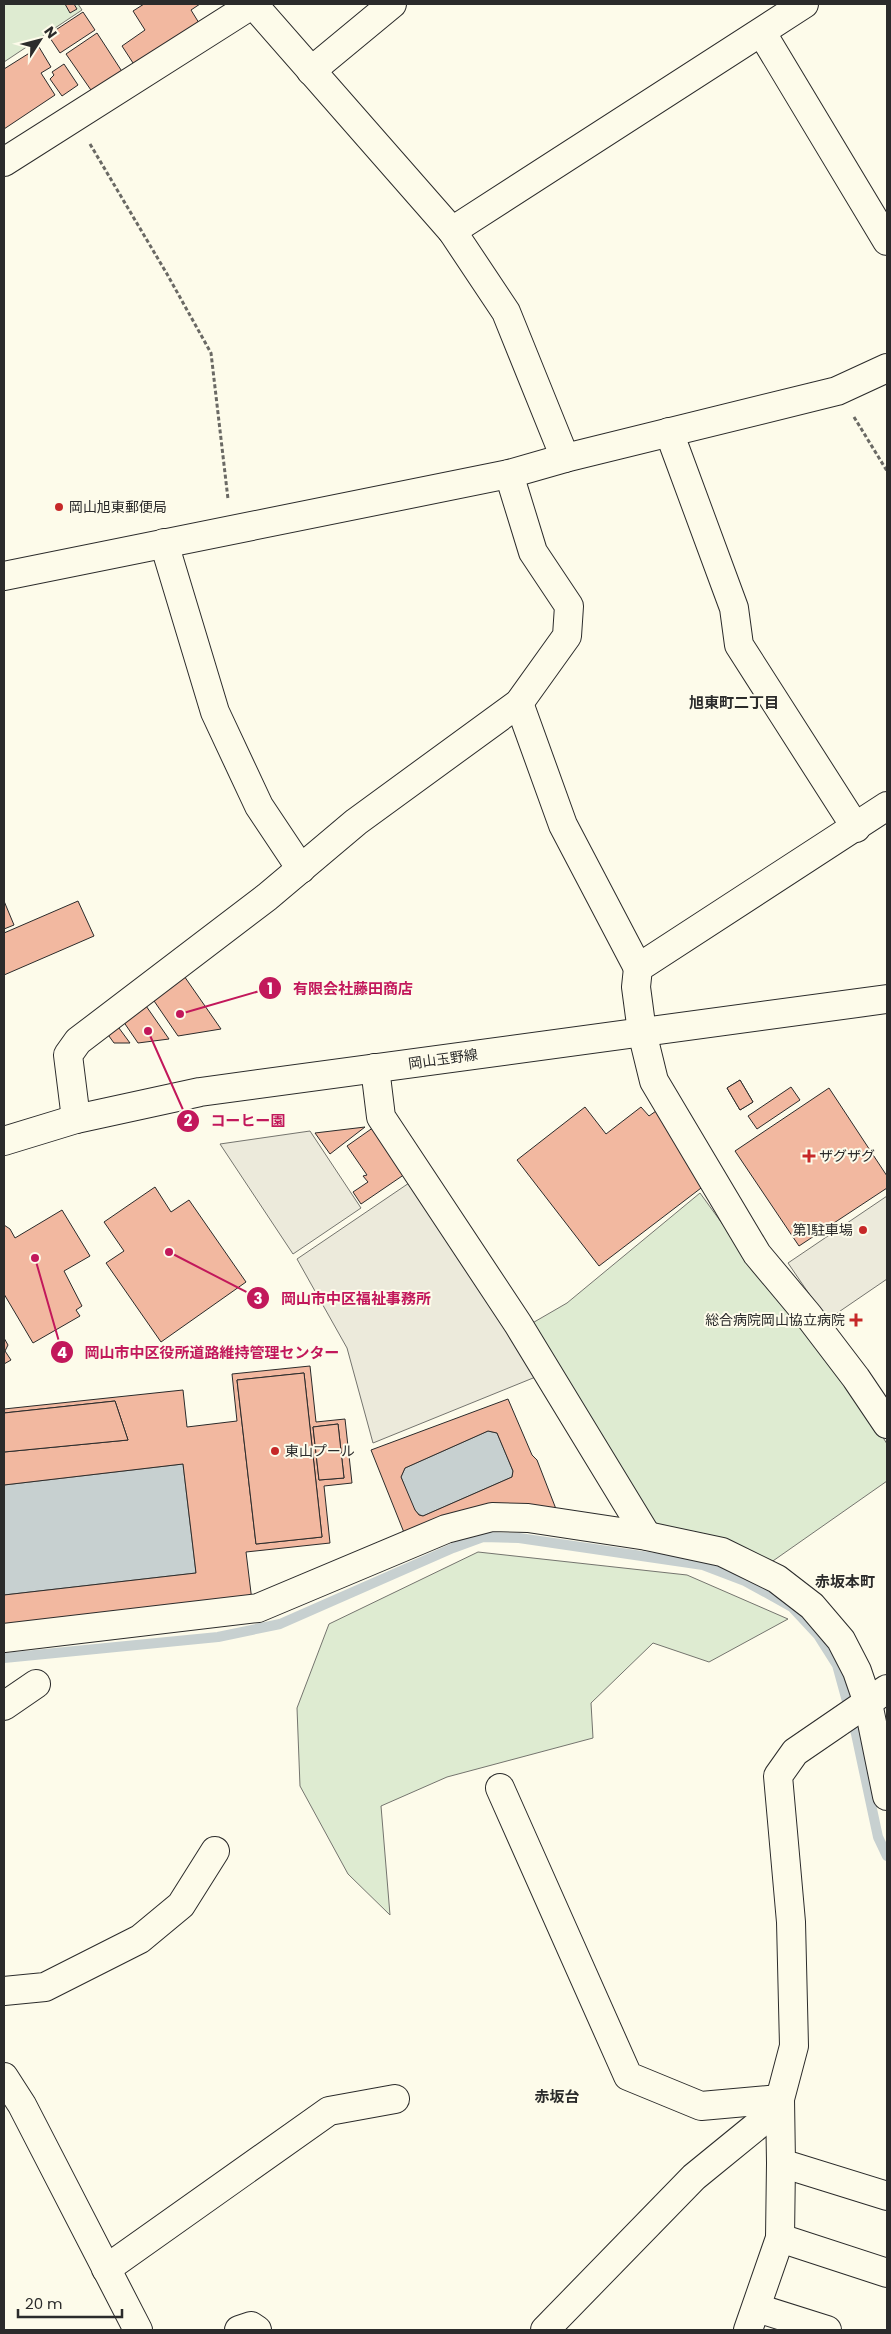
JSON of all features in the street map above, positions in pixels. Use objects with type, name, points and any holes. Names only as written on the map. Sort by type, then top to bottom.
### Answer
[{"type":"street","points":[[4,162],[253,4],[452,231],[506,312],[565,458]]},
{"type":"street","points":[[311,70],[392,4]]},
{"type":"street","points":[[452,231],[804,4]]},
{"type":"street","points":[[762,32],[887,241]]},
{"type":"street","points":[[4,576],[509,474],[565,458],[838,391],[887,368]]},
{"type":"street","points":[[669,432],[734,608],[739,645],[856,828]]},
{"type":"street","points":[[76,1119],[68,1054],[78,1041],[267,897],[356,822],[520,703],[567,636],[569,606],[533,552],[509,474]]},
{"type":"street","points":[[164,543],[215,712],[259,806],[301,870]]},
{"type":"street","points":[[520,703],[563,825],[638,968],[636,986],[642,1032],[654,1081],[757,1254],[826,1339],[887,1424]]},
{"type":"street","points":[[638,968],[856,828],[887,806]]},
{"type":"street","name":"岡山玉野線","points":[[4,1141],[76,1119],[200,1092],[887,999]]},
{"type":"street","points":[[375,1068],[381,1117],[518,1324],[647,1536]]},
{"type":"street","points":[[4,1638],[258,1608],[446,1529],[492,1517],[528,1518],[647,1536],[722,1552],[777,1579],[812,1606],[841,1640],[857,1671],[887,1796]]},
{"type":"street","points":[[4,1706],[36,1684]]},
{"type":"street","points":[[827,2330],[752,2319],[780,2238],[780,2099],[794,2046],[791,1922],[778,1776],[795,1752],[864,1705]]},
{"type":"street","points":[[500,1788],[628,2076],[701,2106],[780,2099]]},
{"type":"street","points":[[4,1991],[45,1987],[140,1940],[181,1905],[215,1850]]},
{"type":"street","points":[[4,2077],[22,2105],[138,2330]]},
{"type":"street","points":[[106,2269],[329,2111],[395,2099]]},
{"type":"street","points":[[545,2330],[694,2176],[759,2124],[780,2099]]},
{"type":"street","points":[[781,2163],[887,2196]]},
{"type":"street","points":[[780,2238],[887,2272]]},
{"type":"street","points":[[239,2330],[252,2326],[257,2330]]},
{"type":"path","points":[[74,118],[167,274],[211,353],[232,530]]},
{"type":"path","points":[[838,391],[887,471]]},
{"type":"green space","points":[[4,4],[78,4],[82,10],[4,62]]},
{"type":"green space","points":[[700,1193],[769,1288],[859,1398],[887,1444],[887,1481],[770,1563],[657,1528],[529,1325],[567,1303]]},
{"type":"green space","points":[[478,1552],[687,1575],[788,1619],[709,1662],[653,1643],[591,1703],[593,1738],[447,1777],[381,1806],[390,1915],[348,1874],[300,1786],[297,1708],[329,1624]]},
{"type":"shaded area","points":[[310,1131],[361,1208],[293,1254],[220,1144]]},
{"type":"shaded area","points":[[412,1181],[538,1376],[373,1443],[347,1348],[297,1259]]},
{"type":"shaded area","name":"第1駐車場","points":[[887,1196],[887,1279],[827,1320],[788,1263]]},
{"type":"shaded area","points":[[488,1431],[497,1433],[513,1471],[512,1477],[423,1516],[419,1514],[409,1500],[401,1477],[405,1468]]},
{"type":"shaded area","points":[[183,1464],[196,1573],[4,1595],[4,1485]]},
{"type":"building","points":[[65,4],[74,4],[77,9],[70,13]]},
{"type":"building","points":[[144,4],[200,4],[191,10],[199,23],[135,66],[122,46],[145,30],[133,11]]},
{"type":"building","points":[[83,12],[95,30],[60,53],[48,35]]},
{"type":"building","points":[[97,33],[123,73],[93,93],[66,54]]},
{"type":"building","points":[[39,47],[51,67],[41,73],[55,95],[4,129],[4,69]]},
{"type":"building","points":[[64,64],[78,85],[62,96],[50,79],[54,75],[52,72]]},
{"type":"building","points":[[4,901],[14,925],[4,929]]},
{"type":"building","points":[[78,901],[94,936],[4,975],[4,933]]},
{"type":"building","points":[[182,973],[221,1029],[178,1036],[150,995]]},
{"type":"building","points":[[144,1003],[169,1039],[138,1043],[121,1018]]},
{"type":"building","points":[[116,1024],[130,1043],[114,1043],[106,1032]]},
{"type":"building","points":[[740,1080],[753,1102],[740,1110],[727,1088]]},
{"type":"building","points":[[740,1080],[753,1102],[740,1110],[727,1088]]},
{"type":"building","points":[[791,1087],[800,1100],[757,1129],[748,1116]]},
{"type":"building","points":[[829,1088],[887,1176],[887,1188],[799,1246],[735,1151]]},
{"type":"building","points":[[585,1107],[606,1134],[641,1107],[649,1116],[656,1111],[705,1185],[599,1266],[517,1160]]},
{"type":"building","points":[[365,1127],[330,1154],[315,1133]]},
{"type":"building","points":[[374,1127],[408,1172],[361,1204],[353,1192],[368,1182],[363,1176],[367,1175],[347,1146]]},
{"type":"building","points":[[155,1187],[171,1212],[189,1200],[246,1282],[161,1342],[106,1263],[124,1251],[104,1222]]},
{"type":"building","points":[[62,1210],[90,1256],[64,1271],[82,1306],[76,1310],[80,1316],[33,1343],[4,1294],[4,1225],[10,1229],[15,1238]]},
{"type":"building","points":[[4,1338],[8,1345],[5,1351],[11,1360],[4,1364]]},
{"type":"building","points":[[310,1366],[316,1422],[345,1419],[352,1483],[324,1486],[330,1543],[246,1552],[252,1601],[4,1628],[4,1595],[196,1573],[183,1464],[4,1485],[4,1452],[128,1440],[115,1401],[4,1413],[4,1409],[183,1390],[187,1427],[237,1421],[232,1374]],"holes":[[[304,1373],[322,1537],[256,1544],[237,1380]],[[338,1424],[344,1478],[319,1480],[313,1427]]]},
{"type":"building","points":[[304,1373],[322,1537],[256,1544],[237,1380]]},
{"type":"building","points":[[508,1399],[532,1455],[537,1460],[556,1509],[407,1540],[371,1450]],"holes":[[[488,1431],[497,1433],[513,1471],[512,1477],[423,1516],[419,1515],[401,1477],[405,1468]]]},
{"type":"building","points":[[115,1401],[128,1440],[4,1452],[4,1413]]},
{"type":"building","points":[[338,1424],[344,1478],[319,1480],[313,1427]]},
{"type":"waterway","points":[[4,1658],[218,1637],[280,1624],[453,1548],[483,1537],[519,1538],[703,1565],[745,1581],[792,1607],[818,1635],[837,1665],[856,1734],[878,1837],[887,1856]]},
{"type":"place","name":"岡山旭東郵便局","points":[[59,507]]},
{"type":"place","name":"有限会社藤田商店","points":[[180,1014]]},
{"type":"place","name":"コーヒー園","points":[[148,1031]]},
{"type":"place","name":"ザグザグ","points":[[809,1156]]},
{"type":"place","name":"第1駐車場","points":[[863,1230]]},
{"type":"place","name":"岡山市中区福祉事務所","points":[[169,1252]]},
{"type":"place","name":"岡山市中区役所道路維持管理センター","points":[[35,1258]]},
{"type":"place","name":"総合病院岡山協立病院","points":[[856,1320]]},
{"type":"place","name":"東山プール","points":[[275,1451]]},
{"type":"district","name":"旭東町二丁目","points":[[734,702]]},
{"type":"district","name":"赤坂本町","points":[[845,1581]]},
{"type":"district","name":"赤坂台","points":[[557,2096]]}]
